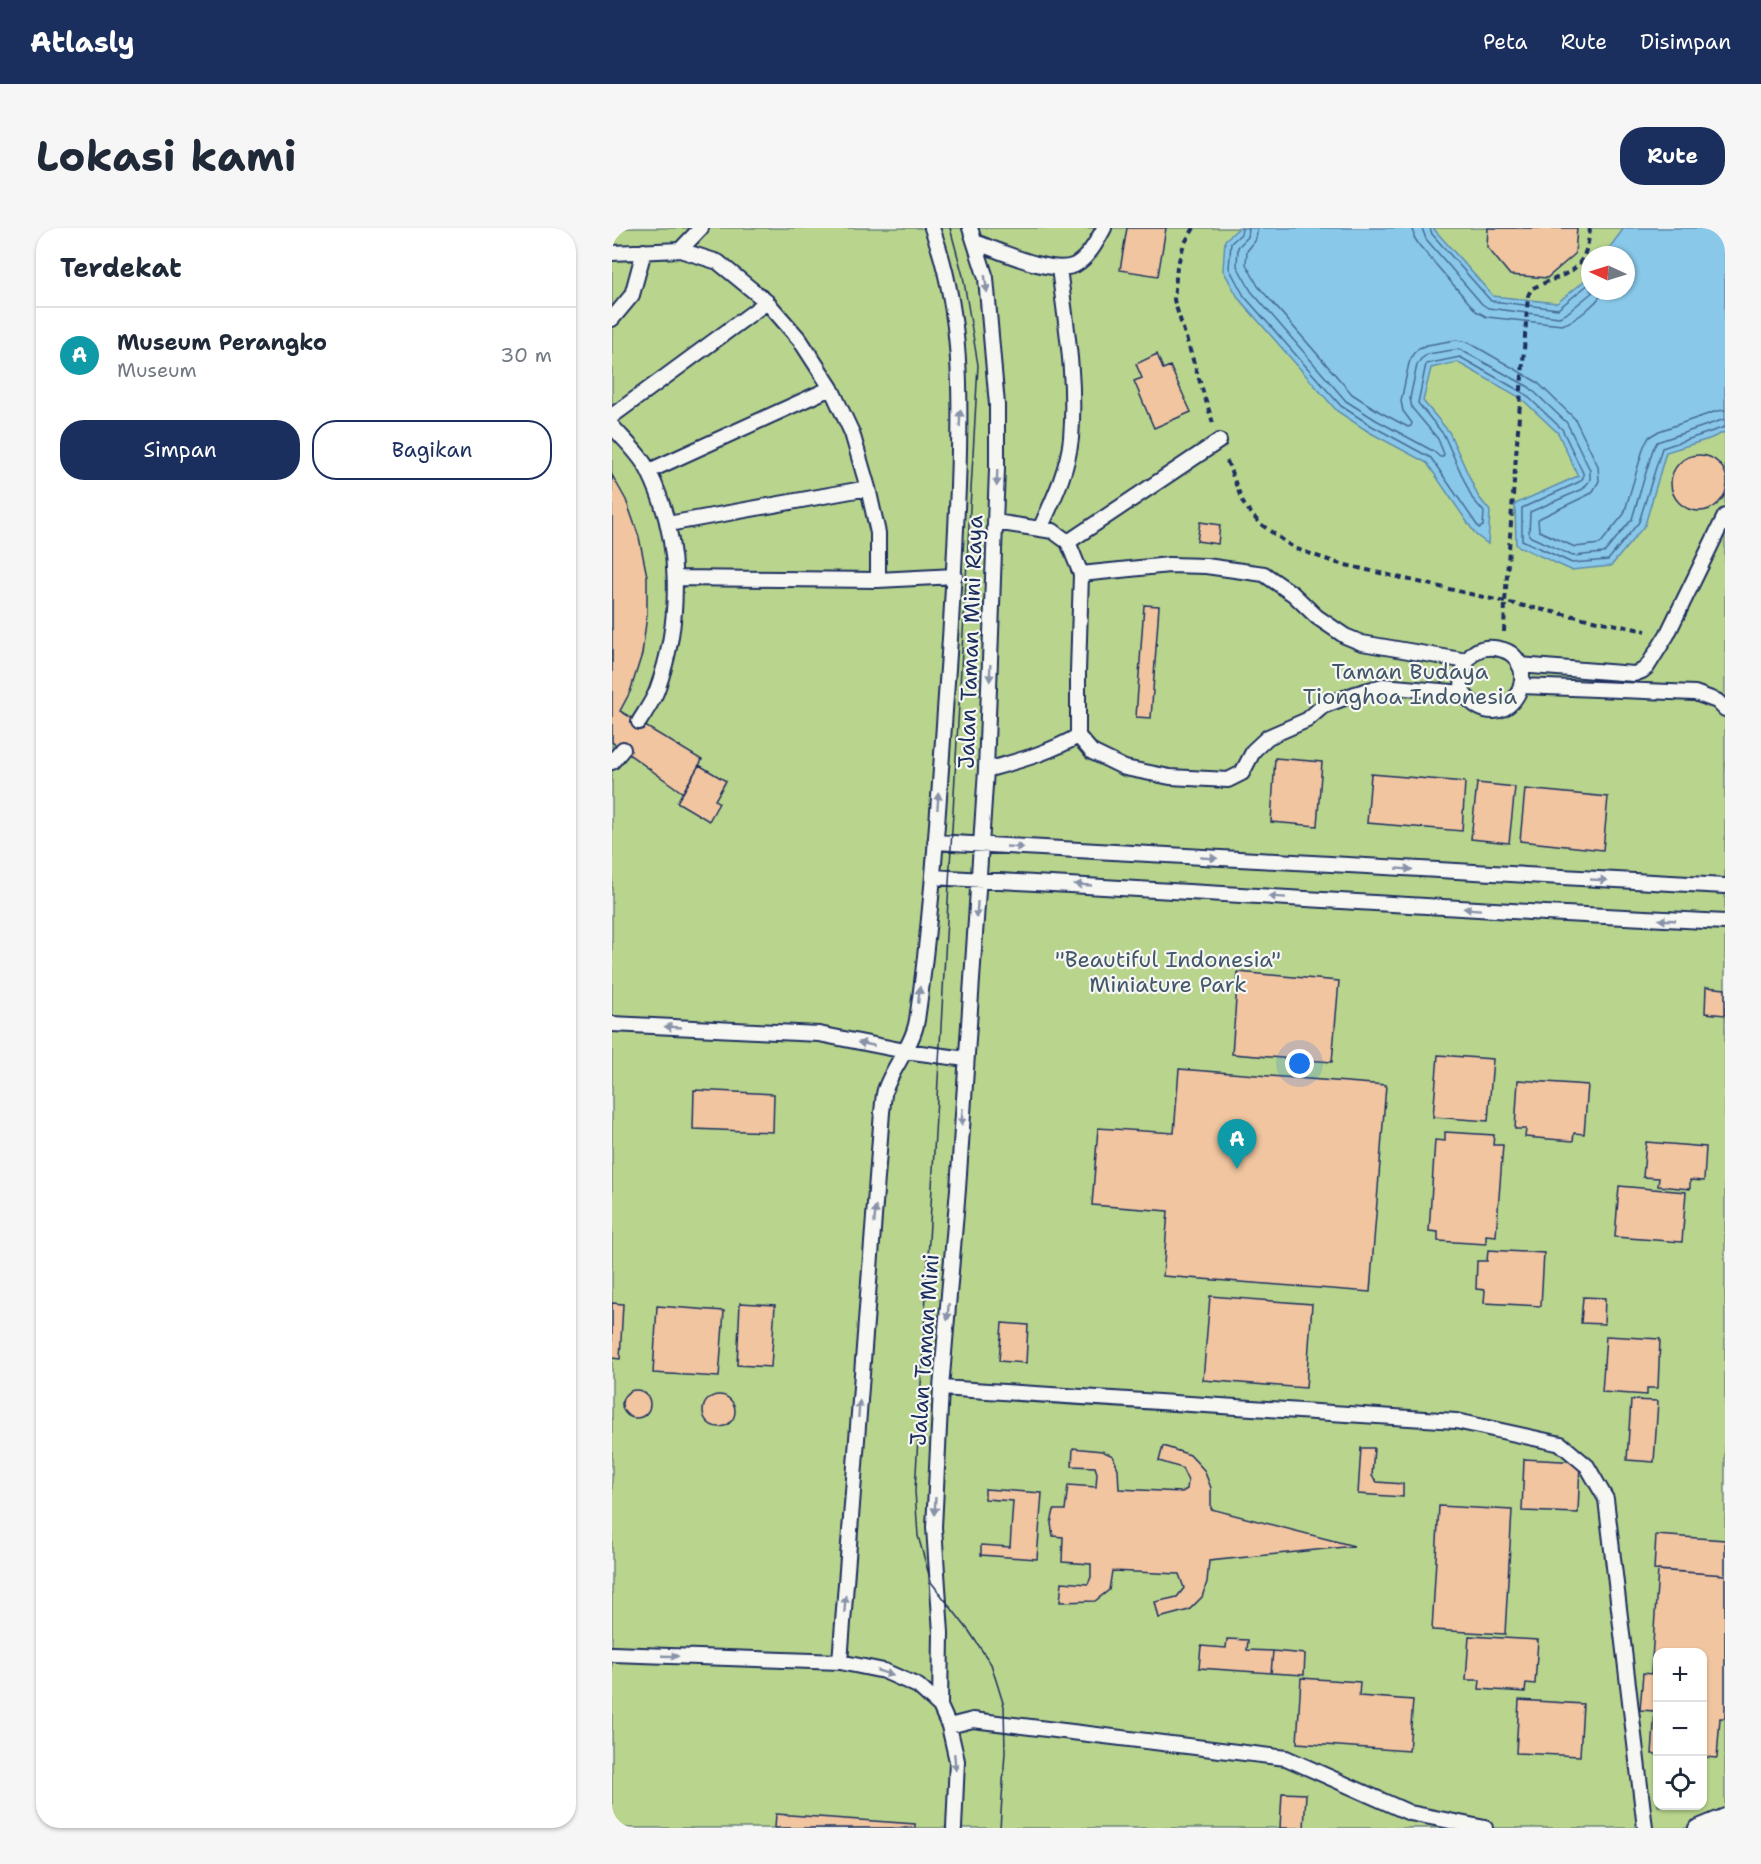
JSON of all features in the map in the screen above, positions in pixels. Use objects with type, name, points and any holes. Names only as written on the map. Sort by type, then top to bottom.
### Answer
[{"type":"lane","points":[[680,250],[700,228]]},
{"type":"lane","name":"Jalan Taman Mini Raya","points":[[905,1051],[916,1023],[933,877],[954,576],[961,405],[954,309],[932,228]]},
{"type":"lane","name":"Jalan Taman Mini Raya","points":[[966,1059],[986,770],[997,405],[986,278],[970,228]]},
{"type":"lane","points":[[975,242],[1035,263],[1059,268],[1073,266],[1083,259],[1097,242],[1104,228]]},
{"type":"lane","points":[[612,253],[680,250],[718,262],[767,302],[800,340],[831,388],[852,433],[878,533],[878,580]]},
{"type":"lane","points":[[612,319],[632,296],[644,251]]},
{"type":"lane","points":[[1040,529],[1060,483],[1071,439],[1071,369],[1059,268]]},
{"type":"lane","points":[[612,416],[767,302]]},
{"type":"lane","points":[[649,471],[831,388]]},
{"type":"lane","points":[[612,426],[649,471],[669,524],[676,578],[672,635],[657,692],[639,722]]},
{"type":"lane","points":[[1068,542],[1219,441]]},
{"type":"lane","points":[[669,524],[868,488]]},
{"type":"lane","points":[[1519,665],[1634,674],[1642,671],[1647,667],[1667,635],[1725,516]]},
{"type":"lane","points":[[995,522],[1053,531],[1068,542],[1081,574],[1078,736],[1092,752],[1125,768],[1170,777],[1228,780],[1242,773],[1254,750],[1268,737],[1307,720],[1323,706],[1355,694],[1383,687],[1463,693]]},
{"type":"lane","points":[[1081,574],[1169,565],[1206,566],[1264,574],[1293,594],[1317,617],[1345,636],[1362,643],[1467,661]]},
{"type":"lane","points":[[676,578],[878,580],[954,576]]},
{"type":"lane","points":[[1483,649],[1504,650],[1513,656],[1523,675],[1522,686],[1517,698],[1508,706],[1495,710],[1483,709],[1472,703],[1463,693],[1461,677],[1467,661],[1473,654],[1483,649]]},
{"type":"lane","points":[[1522,686],[1695,693],[1717,702],[1725,709]]},
{"type":"lane","points":[[986,770],[1060,747],[1078,736]]},
{"type":"lane","points":[[612,762],[622,749]]},
{"type":"lane","points":[[935,842],[1725,886]]},
{"type":"lane","points":[[933,877],[1725,922]]},
{"type":"lane","points":[[612,1024],[819,1034],[905,1051],[966,1059]]},
{"type":"lane","points":[[840,1662],[882,1112],[885,1090],[905,1051]]},
{"type":"lane","name":"Jalan Taman Mini","points":[[940,1706],[941,1633],[934,1527],[941,1388],[958,1190],[966,1059]]},
{"type":"lane","points":[[941,1388],[1456,1421],[1561,1444],[1587,1466],[1606,1499],[1645,1828]]},
{"type":"lane","name":"Jalan Taman Mini","points":[[612,1654],[840,1662],[884,1671],[918,1686],[940,1706],[949,1726],[957,1761],[954,1828]]},
{"type":"lane","points":[[949,1726],[973,1720],[1286,1758],[1410,1813],[1485,1828]]},
{"type":"lane","points":[[1696,1828],[1725,1816]]},
{"type":"path","points":[[1194,228],[1184,244],[1177,267],[1174,300],[1219,441],[1243,502],[1259,523],[1294,548],[1337,564],[1504,602],[1667,635]]},
{"type":"path","points":[[1504,650],[1504,602],[1528,296],[1531,289],[1566,275],[1582,260],[1590,228]]},
{"type":"green space","name":"\"Beautiful Indonesia\" Miniature Park","points":[[612,228],[1725,228],[1725,1828],[612,1828]]},
{"type":"water","points":[[1239,228],[1433,228],[1493,296],[1557,303],[1581,284],[1581,300],[1635,300],[1635,246],[1611,246],[1624,228],[1713,228],[1725,237],[1725,432],[1666,452],[1645,525],[1611,566],[1571,570],[1516,545],[1515,504],[1578,476],[1558,433],[1521,398],[1457,362],[1431,368],[1423,401],[1449,432],[1478,496],[1490,511],[1488,544],[1476,535],[1427,463],[1369,432],[1337,411],[1239,299],[1223,270],[1225,240]]},
{"type":"building","points":[[1127,228],[1166,228],[1158,276],[1120,270]]},
{"type":"building","points":[[1488,228],[1577,228],[1575,254],[1547,278],[1510,275],[1487,247]]},
{"type":"building","points":[[1157,354],[1163,369],[1170,366],[1191,412],[1154,428],[1134,381],[1142,378],[1136,364]]},
{"type":"building","points":[[1693,455],[1705,455],[1719,463],[1727,477],[1725,494],[1719,503],[1705,511],[1693,511],[1676,499],[1671,489],[1671,477],[1683,460]]},
{"type":"building","points":[[612,475],[626,500],[639,537],[647,576],[647,615],[642,654],[630,692],[620,711],[702,760],[683,793],[612,742]]},
{"type":"building","points":[[1200,522],[1220,525],[1218,544],[1197,541]]},
{"type":"building","points":[[1144,605],[1159,606],[1151,718],[1136,717]]},
{"type":"building","points":[[1275,758],[1322,762],[1317,826],[1271,822]]},
{"type":"building","points":[[699,765],[726,781],[715,800],[719,803],[709,821],[677,802]]},
{"type":"building","points":[[1371,774],[1465,782],[1462,831],[1367,823]]},
{"type":"building","points":[[1477,783],[1515,787],[1509,843],[1471,839]]},
{"type":"building","points":[[1525,789],[1608,797],[1603,850],[1520,841]]},
{"type":"building","points":[[1238,972],[1339,981],[1332,1062],[1232,1054]]},
{"type":"building","points":[[1706,987],[1725,989],[1725,1015],[1705,1013]]},
{"type":"building","points":[[1438,1055],[1493,1059],[1488,1121],[1433,1117]]},
{"type":"building","points":[[1179,1069],[1386,1085],[1370,1292],[1163,1276],[1168,1211],[1092,1205],[1098,1128],[1174,1133]]},
{"type":"building","points":[[1518,1080],[1588,1085],[1584,1134],[1574,1133],[1573,1141],[1525,1137],[1526,1129],[1515,1129]]},
{"type":"building","points":[[694,1090],[774,1094],[773,1132],[693,1129]]},
{"type":"building","points":[[1445,1132],[1494,1135],[1493,1145],[1503,1145],[1496,1236],[1486,1235],[1486,1244],[1438,1241],[1438,1232],[1429,1231],[1435,1140],[1445,1141]]},
{"type":"building","points":[[1646,1142],[1706,1147],[1704,1181],[1690,1180],[1690,1189],[1658,1186],[1659,1178],[1643,1177]]},
{"type":"building","points":[[1619,1186],[1686,1192],[1682,1242],[1615,1237]]},
{"type":"building","points":[[1488,1250],[1544,1253],[1541,1306],[1484,1303],[1485,1290],[1476,1289],[1477,1261],[1487,1261]]},
{"type":"building","points":[[1210,1296],[1312,1304],[1306,1388],[1203,1380]]},
{"type":"building","points":[[1583,1297],[1605,1298],[1604,1324],[1581,1323]]},
{"type":"building","points":[[612,1303],[623,1304],[620,1359],[612,1358]]},
{"type":"building","points":[[740,1303],[775,1305],[771,1367],[737,1365]]},
{"type":"building","points":[[657,1306],[724,1311],[719,1377],[653,1373]]},
{"type":"building","points":[[1002,1323],[1028,1325],[1026,1363],[999,1361]]},
{"type":"building","points":[[1606,1336],[1660,1339],[1658,1388],[1647,1388],[1647,1395],[1602,1392]]},
{"type":"building","points":[[636,1390],[646,1394],[650,1404],[646,1414],[636,1418],[626,1414],[622,1404],[626,1394]]},
{"type":"building","points":[[719,1395],[730,1400],[735,1411],[730,1422],[719,1427],[708,1422],[703,1411],[708,1400]]},
{"type":"building","points":[[1631,1400],[1658,1401],[1654,1462],[1627,1460]]},
{"type":"building","points":[[1163,1446],[1190,1455],[1204,1470],[1211,1488],[1211,1509],[1354,1546],[1209,1561],[1207,1582],[1202,1597],[1189,1610],[1159,1618],[1155,1602],[1177,1597],[1184,1588],[1179,1574],[1112,1571],[1109,1590],[1095,1601],[1060,1602],[1062,1582],[1088,1584],[1091,1577],[1091,1564],[1062,1562],[1063,1537],[1053,1536],[1051,1523],[1054,1510],[1065,1510],[1068,1485],[1096,1487],[1095,1467],[1072,1466],[1073,1448],[1102,1451],[1113,1456],[1118,1469],[1119,1489],[1182,1492],[1187,1489],[1188,1481],[1182,1468],[1159,1461]]},
{"type":"building","points":[[1361,1448],[1374,1448],[1372,1476],[1377,1482],[1403,1484],[1403,1497],[1358,1494]]},
{"type":"building","points":[[1524,1459],[1580,1462],[1578,1513],[1522,1511]]},
{"type":"building","points":[[985,1489],[1042,1493],[1037,1559],[981,1555],[981,1545],[1010,1547],[1013,1501],[985,1499]]},
{"type":"building","points":[[1439,1506],[1512,1510],[1505,1634],[1432,1630]]},
{"type":"building","points":[[1656,1535],[1725,1540],[1725,1575],[1654,1570]]},
{"type":"building","points":[[1658,1570],[1725,1575],[1725,1718],[1720,1718],[1717,1758],[1707,1757],[1707,1648],[1653,1648],[1653,1711],[1640,1710],[1643,1673],[1651,1674]]},
{"type":"building","points":[[1469,1636],[1538,1640],[1535,1684],[1526,1683],[1525,1692],[1479,1689],[1480,1680],[1466,1680]]},
{"type":"building","points":[[1227,1639],[1248,1640],[1247,1650],[1273,1651],[1271,1673],[1199,1668],[1201,1646],[1226,1648]]},
{"type":"building","points":[[1273,1651],[1305,1654],[1304,1675],[1271,1673]]},
{"type":"building","points":[[1301,1678],[1360,1682],[1359,1696],[1413,1700],[1409,1751],[1297,1743]]},
{"type":"building","points":[[1519,1700],[1583,1704],[1580,1756],[1516,1753]]},
{"type":"building","points":[[1282,1793],[1306,1794],[1304,1828],[1280,1828]]},
{"type":"building","points":[[776,1814],[915,1824],[915,1828],[775,1828]]},
{"type":"tram line","points":[[950,228],[963,276],[978,365],[915,1491],[918,1536],[931,1582],[991,1664],[1004,1706],[1005,1752],[1000,1828]]},
{"type":"place","name":"Museum Perangko","points":[[1237,1169]]},
{"type":"park label","name":"Taman Budaya Tionghoa Indonesia","points":[[1410,684]]}]
